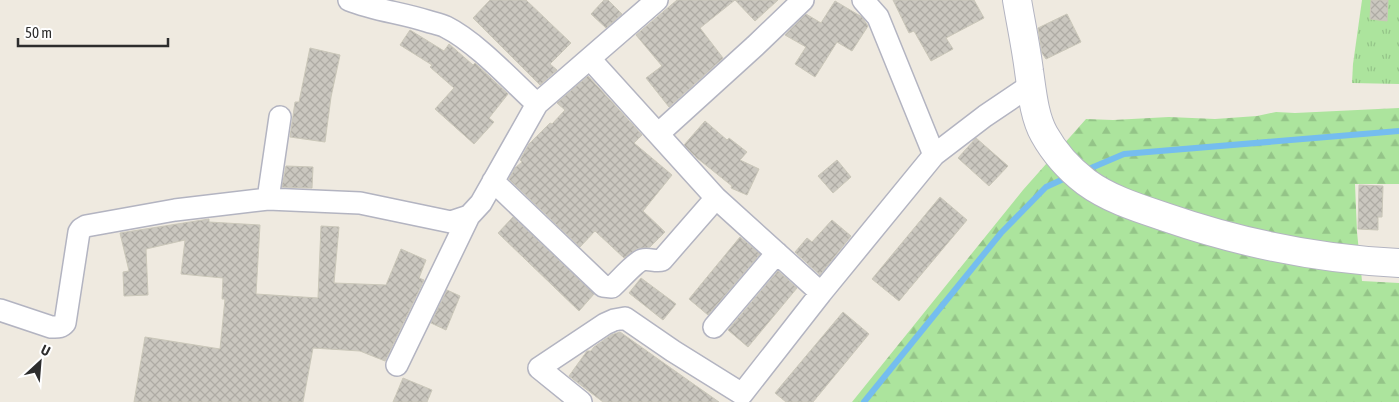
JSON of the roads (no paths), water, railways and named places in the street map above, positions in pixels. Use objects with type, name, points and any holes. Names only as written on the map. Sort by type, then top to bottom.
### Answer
[{"type":"street","points":[[349,0],[360,5],[445,26],[462,37],[537,104]]},
{"type":"street","points":[[397,365],[469,216],[481,203],[537,104],[657,0]]},
{"type":"street","points":[[658,134],[755,46],[802,0]]},
{"type":"street","points":[[863,0],[878,17],[934,155]]},
{"type":"street","points":[[1016,0],[1031,85],[1042,132],[1052,147],[1078,174],[1106,194],[1136,207],[1193,227],[1255,244],[1322,256],[1360,261],[1399,263]]},
{"type":"street","points":[[590,59],[716,198],[820,293]]},
{"type":"street","points":[[580,402],[538,368],[605,324],[625,318],[746,398],[820,293],[934,155],[985,116],[1031,85]]},
{"type":"street","points":[[268,198],[280,117]]},
{"type":"street","points":[[493,181],[603,286],[608,288],[612,287],[638,262],[644,260],[658,262],[662,260],[716,198]]},
{"type":"street","points":[[0,310],[51,326],[59,328],[63,326],[79,232],[83,227],[175,210],[268,198],[360,203],[451,222],[469,216]]},
{"type":"street","points":[[714,327],[777,253]]},
{"type":"waterway","points":[[1084,171],[1124,154],[1399,131]]},
{"type":"waterway","points":[[864,402],[1001,233],[1046,187],[1070,176]]}]
